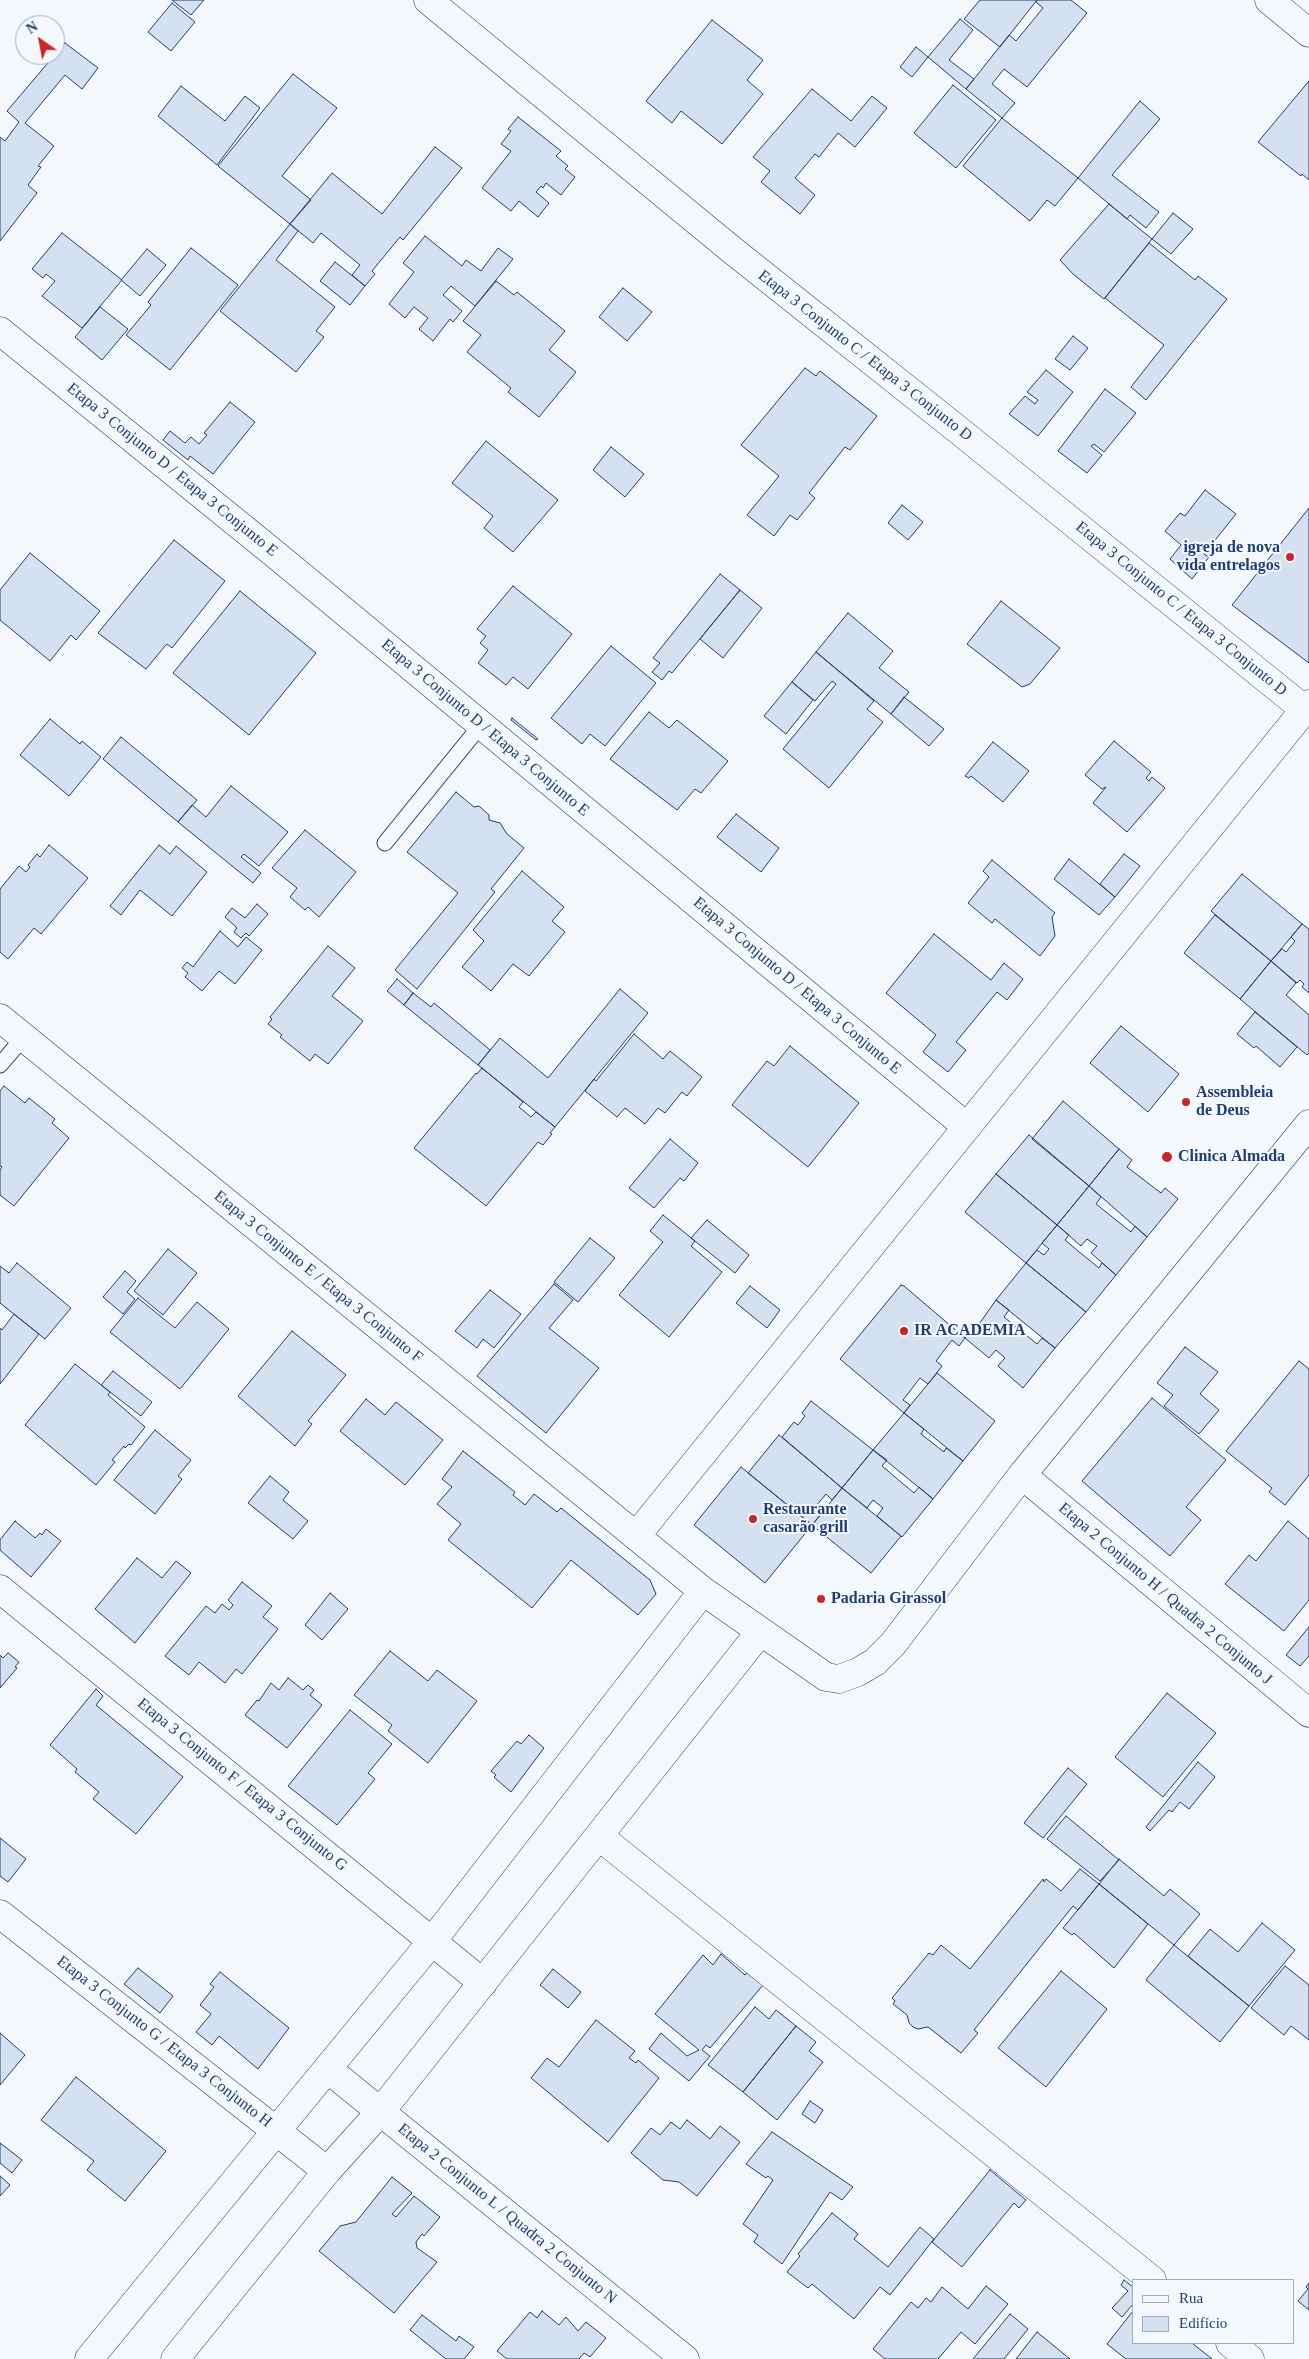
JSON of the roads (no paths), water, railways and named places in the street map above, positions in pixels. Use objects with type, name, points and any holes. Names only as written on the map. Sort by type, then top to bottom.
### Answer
[{"type":"street","name":"Etapa 3 Conjunto C / Etapa 3 Conjunto D","points":[[428,0],[732,250],[1306,706]]},
{"type":"street","points":[[1269,0],[1309,33]]},
{"type":"street","name":"Etapa 3 Conjunto D / Etapa 3 Conjunto E","points":[[0,331],[967,1127]]},
{"type":"street","points":[[636,1536],[1306,706]]},
{"type":"street","name":"Etapa 3 Conjunto E / Etapa 3 Conjunto F","points":[[0,1018],[703,1591],[826,1677],[839,1679],[858,1672],[875,1662],[893,1644],[1022,1475],[1309,1124]]},
{"type":"street","name":"Etapa 2 Conjunto H / Quadra 2 Conjunto J","points":[[1022,1475],[1309,1713]]},
{"type":"street","name":"Etapa 3 Conjunto F / Etapa 3 Conjunto G","points":[[0,1589],[483,1982]]},
{"type":"street","points":[[89,2359],[329,2070],[433,1940],[703,1591]]},
{"type":"street","points":[[176,2359],[327,2171],[381,2112],[760,1632]]},
{"type":"street","points":[[600,1837],[1151,2279]]},
{"type":"street","name":"Etapa 3 Conjunto G / Etapa 3 Conjunto H","points":[[0,1914],[327,2171]]},
{"type":"street","name":"Etapa 2 Conjunto L / Quadra 2 Conjunto N","points":[[329,2070],[685,2359]]},
{"type":"street","points":[[1231,2344],[1250,2359]]},
{"type":"lane","points":[[385,843],[481,725]]},
{"type":"lane","points":[[0,1064],[24,1038]]},
{"type":"place","name":"igreja de nova vida entrelagos","points":[[1290,557]]},
{"type":"place","name":"Assembleia de Deus","points":[[1186,1102]]},
{"type":"place","name":"Clinica Almada","points":[[1167,1157]]},
{"type":"place","name":"IR ACADEMIA","points":[[904,1331]]},
{"type":"place","name":"Restaurante casarão grill","points":[[753,1519]]},
{"type":"place","name":"Padaria Girassol","points":[[821,1599]]}]
